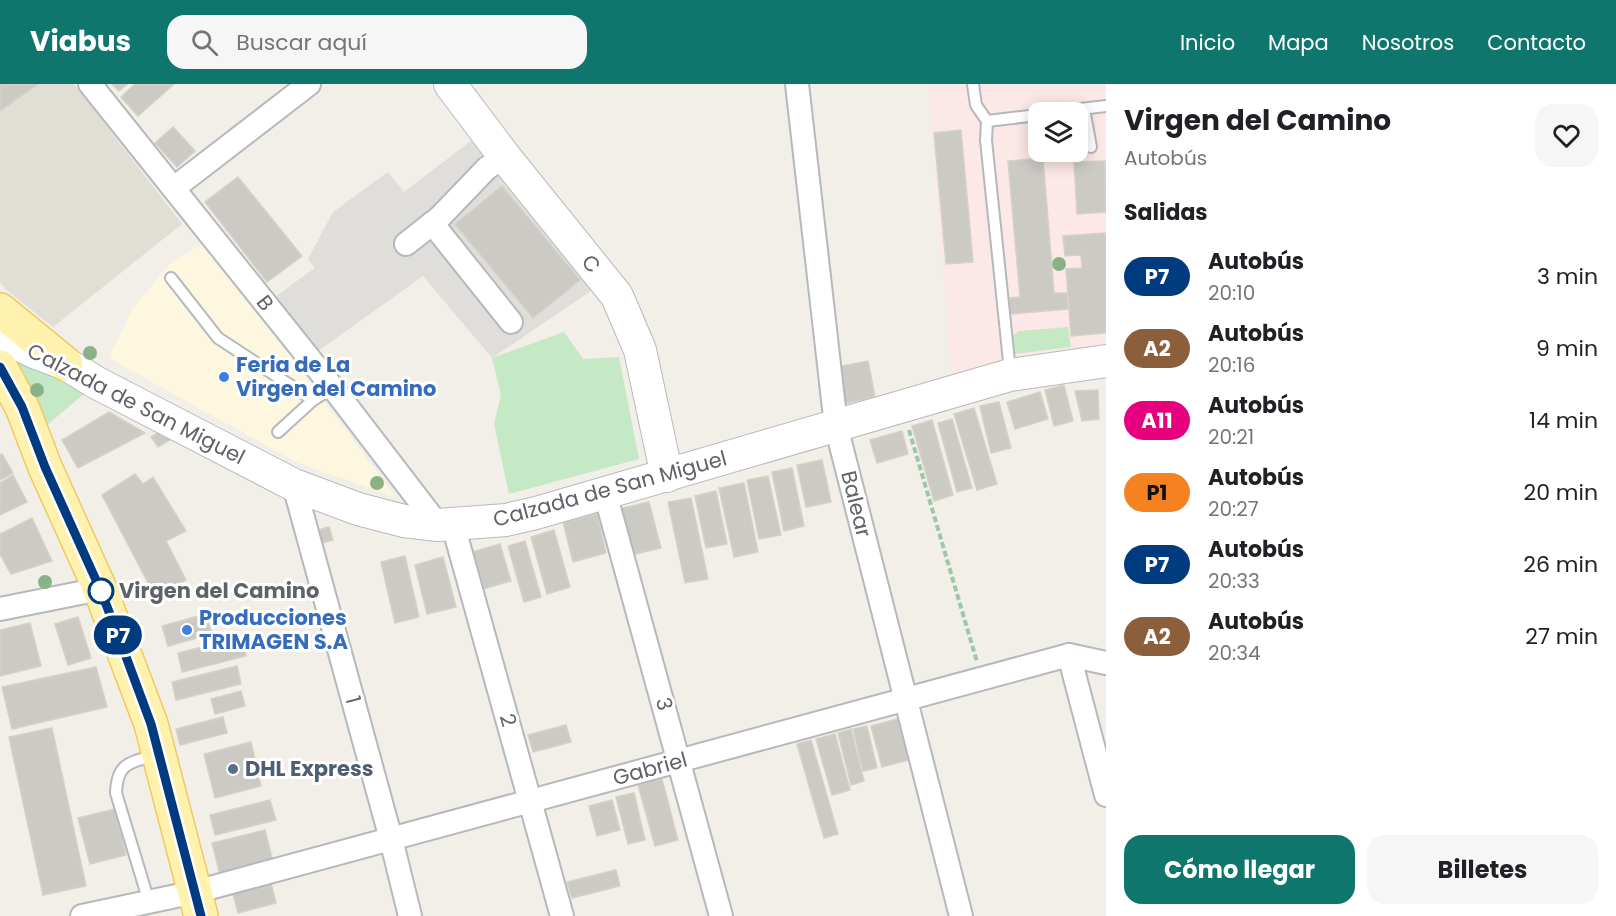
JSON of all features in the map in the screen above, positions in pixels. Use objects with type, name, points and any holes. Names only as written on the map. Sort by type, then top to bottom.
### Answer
[{"type":"main road","name":"C","points":[[450,84],[505,157],[617,296],[640,350],[667,476]]},
{"type":"main road","points":[[0,310],[59,362]]},
{"type":"main road","name":"Calzada de San Miguel","points":[[0,335],[59,362],[294,485],[357,509],[404,521],[446,525],[506,520],[536,513],[1010,375],[1106,362]]},
{"type":"main road","points":[[11,407],[25,372],[59,362]]},
{"type":"main road","points":[[0,367],[11,407],[45,467],[100,589],[151,724],[198,904]]},
{"type":"street","name":"B","points":[[90,84],[333,388],[446,525]]},
{"type":"street","points":[[174,188],[309,84]]},
{"type":"street","name":"Balear","points":[[797,84],[836,426],[961,916]]},
{"type":"street","points":[[406,244],[439,218],[488,168],[505,157]]},
{"type":"street","points":[[432,223],[512,322]]},
{"type":"street","name":"1","points":[[294,485],[410,916]]},
{"type":"street","name":"3","points":[[605,493],[721,916]]},
{"type":"street","name":"2","points":[[446,525],[530,801],[562,916]]},
{"type":"street","points":[[0,609],[100,589]]},
{"type":"street","points":[[1069,655],[1106,795]]},
{"type":"street","name":"Gabriel","points":[[82,916],[149,902],[198,904],[390,839],[1069,655],[1106,663]]},
{"type":"lane","points":[[973,84],[976,105],[987,121],[986,140],[1010,375]]},
{"type":"lane","points":[[1088,108],[1106,106]]},
{"type":"lane","points":[[987,121],[1028,116]]},
{"type":"lane","points":[[1088,131],[1091,147]]},
{"type":"lane","points":[[171,278],[218,338],[313,400]]},
{"type":"lane","points":[[278,432],[313,400],[333,388]]},
{"type":"lane","points":[[149,902],[117,793],[117,780],[121,770],[132,762],[159,754]]},
{"type":"path","points":[[902,406],[982,679]]},
{"type":"shaded area","points":[[0,84],[74,84],[182,224],[53,327],[0,283]]},
{"type":"shaded area","points":[[928,84],[1106,84],[1106,351],[952,375]]},
{"type":"shaded area","points":[[472,140],[591,291],[492,358],[423,276],[318,351],[276,296],[315,268],[308,259],[333,212],[388,172],[404,192]]},
{"type":"shaded area","name":"Feria de La Virgen del Camino","points":[[205,242],[395,497],[296,462],[109,358],[133,308],[169,265]]},
{"type":"green space","points":[[1068,327],[1071,347],[1013,354],[1012,337],[1019,331]]},
{"type":"green space","points":[[564,332],[583,359],[619,357],[639,459],[509,494],[494,424],[501,395],[492,358]]},
{"type":"green space","points":[[1,342],[91,388],[47,425]]},
{"type":"building","points":[[0,84],[38,84],[0,111]]},
{"type":"building","points":[[112,84],[127,84],[119,91]]},
{"type":"building","points":[[135,84],[174,84],[138,116],[121,97]]},
{"type":"building","points":[[173,127],[195,151],[177,167],[155,143]]},
{"type":"building","points":[[961,130],[973,262],[946,264],[934,133]]},
{"type":"building","points":[[1028,159],[1028,162],[1043,162],[1054,293],[1067,293],[1068,309],[1010,314],[1009,298],[1020,297],[1008,161]]},
{"type":"building","points":[[1105,161],[1106,212],[1077,214],[1074,162]]},
{"type":"building","points":[[238,177],[302,256],[267,282],[205,202]]},
{"type":"building","points":[[502,186],[580,280],[533,318],[455,224]]},
{"type":"building","points":[[1106,233],[1106,333],[1071,336],[1066,269],[1082,268],[1081,255],[1065,256],[1063,236]]},
{"type":"building","points":[[868,361],[875,397],[843,404],[836,367]]},
{"type":"building","points":[[1064,385],[1073,421],[1054,426],[1045,390]]},
{"type":"building","points":[[1098,390],[1099,419],[1082,421],[1075,391]]},
{"type":"building","points":[[1040,392],[1048,419],[1015,429],[1007,402]]},
{"type":"building","points":[[999,402],[1011,448],[991,453],[980,406]]},
{"type":"building","points":[[974,408],[997,484],[977,490],[954,414]]},
{"type":"building","points":[[109,412],[145,433],[78,468],[62,440]]},
{"type":"building","points":[[952,419],[972,488],[957,492],[938,423]]},
{"type":"building","points":[[932,420],[953,495],[934,501],[912,426]]},
{"type":"building","points":[[162,430],[175,437],[158,447],[151,437]]},
{"type":"building","points":[[902,431],[908,454],[877,463],[870,440]]},
{"type":"building","points":[[2,454],[13,473],[0,480],[0,455]]},
{"type":"building","points":[[822,460],[831,502],[806,507],[797,465]]},
{"type":"building","points":[[792,468],[804,526],[784,531],[772,472]]},
{"type":"building","points":[[135,474],[143,484],[153,477],[186,531],[166,541],[186,580],[155,596],[102,495]]},
{"type":"building","points":[[13,475],[27,502],[0,515],[0,483]]},
{"type":"building","points":[[768,476],[781,535],[759,539],[747,480]]},
{"type":"building","points":[[744,483],[758,552],[734,557],[719,488]]},
{"type":"building","points":[[716,491],[727,544],[706,548],[695,496]]},
{"type":"building","points":[[691,498],[708,579],[685,583],[668,502]]},
{"type":"building","points":[[649,502],[661,548],[631,555],[619,509]]},
{"type":"building","points":[[597,514],[606,553],[573,562],[563,522]]},
{"type":"building","points":[[32,518],[52,561],[11,574],[0,554],[0,534]]},
{"type":"building","points":[[329,527],[333,540],[316,545],[312,532]]},
{"type":"building","points":[[554,530],[570,587],[547,594],[531,537]]},
{"type":"building","points":[[525,541],[541,597],[524,602],[508,546]]},
{"type":"building","points":[[500,544],[511,581],[483,589],[472,552]]},
{"type":"building","points":[[405,556],[419,617],[395,623],[381,562]]},
{"type":"building","points":[[443,557],[456,607],[427,614],[415,565]]},
{"type":"building","name":"Producciones TRIMAGEN S.A","points":[[206,614],[212,634],[168,646],[162,626]]},
{"type":"building","points":[[78,617],[91,658],[68,665],[55,624]]},
{"type":"building","points":[[30,623],[41,666],[0,676],[0,630]]},
{"type":"building","points":[[242,637],[246,656],[182,672],[178,653]]},
{"type":"building","points":[[237,666],[241,684],[176,700],[172,682]]},
{"type":"building","points":[[96,667],[107,707],[12,729],[2,687]]},
{"type":"building","points":[[241,691],[245,706],[215,714],[211,699]]},
{"type":"building","points":[[223,717],[227,733],[180,745],[176,729]]},
{"type":"building","points":[[901,718],[912,759],[882,767],[871,726]]},
{"type":"building","points":[[566,725],[571,742],[533,752],[528,735]]},
{"type":"building","points":[[867,726],[877,768],[863,771],[853,729]]},
{"type":"building","points":[[52,728],[86,886],[43,895],[9,737]]},
{"type":"building","points":[[851,729],[864,781],[851,785],[838,733]]},
{"type":"building","points":[[835,734],[850,790],[832,795],[816,739]]},
{"type":"building","points":[[811,740],[838,834],[824,838],[797,744]]},
{"type":"building","name":"DHL Express","points":[[251,742],[261,786],[215,798],[204,754]]},
{"type":"building","points":[[662,779],[678,840],[655,846],[638,785]]},
{"type":"building","points":[[634,793],[645,840],[628,844],[616,797]]},
{"type":"building","points":[[270,800],[276,820],[215,835],[210,815]]},
{"type":"building","points":[[612,800],[620,830],[597,836],[589,806]]},
{"type":"building","points":[[115,809],[126,855],[90,864],[78,818]]},
{"type":"building","points":[[265,830],[273,862],[220,875],[212,843]]},
{"type":"building","points":[[616,870],[620,886],[572,898],[567,882]]},
{"type":"building","points":[[271,884],[276,903],[238,913],[233,894]]},
{"type":"bus line","name":"P7","points":[[0,367],[22,407],[45,467],[100,589],[151,724],[201,916]]},
{"type":"place","name":"Feria de La Virgen del Camino","points":[[224,377]]},
{"type":"place","name":"Virgen del Camino","points":[[101,591]]},
{"type":"place","name":"Producciones TRIMAGEN S.A","points":[[187,630]]},
{"type":"place","name":"DHL Express","points":[[233,769]]}]
